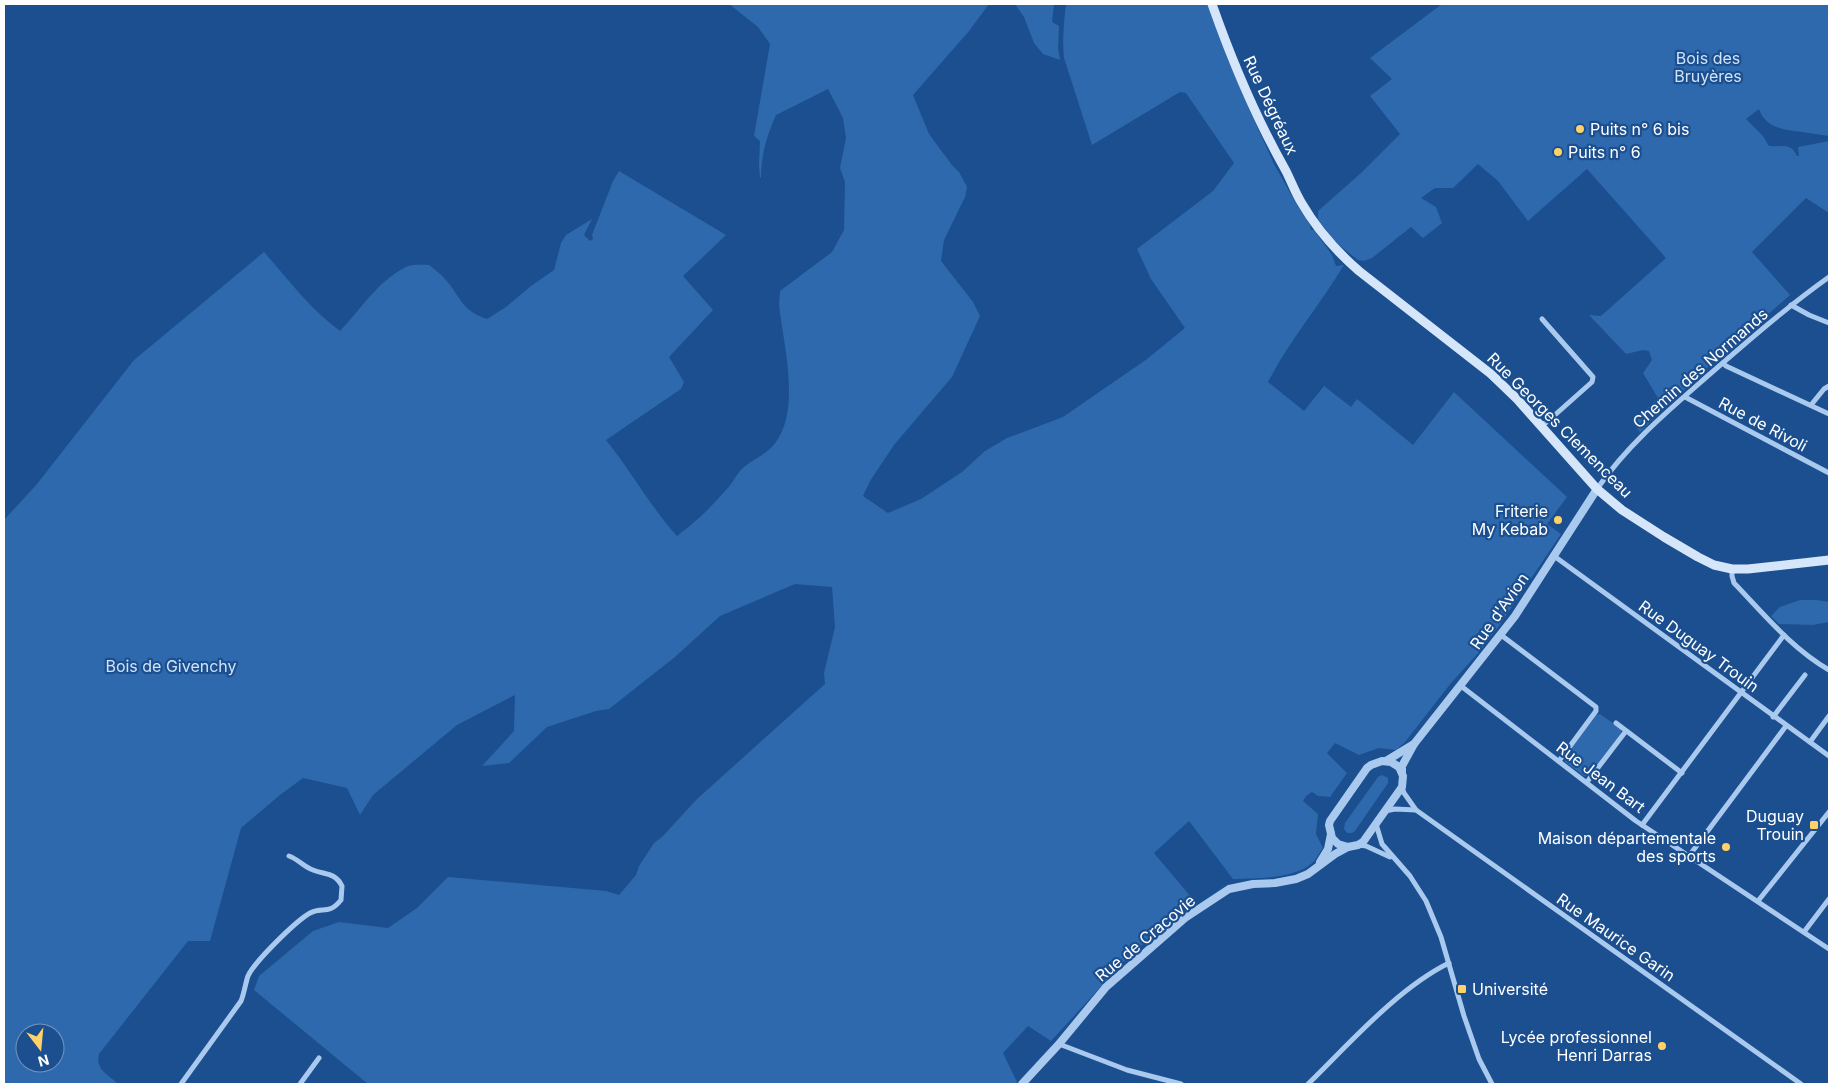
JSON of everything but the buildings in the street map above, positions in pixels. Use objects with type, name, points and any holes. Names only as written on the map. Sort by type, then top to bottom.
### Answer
[{"type":"main road","name":"Rue Dégréaux","points":[[1212,4],[1248,95],[1300,200],[1310,216]]},
{"type":"main road","name":"Rue Georges Clemenceau","points":[[1310,216],[1323,235],[1344,258],[1491,374],[1541,425],[1597,489],[1618,506],[1664,537],[1714,565],[1732,569],[1829,560]]},
{"type":"street","name":"Chemin des Normands","points":[[1597,489],[1634,444],[1685,397],[1791,304],[1829,277]]},
{"type":"street","points":[[1791,304],[1829,323]]},
{"type":"street","points":[[1541,425],[1547,422],[1592,382],[1594,377],[1542,318]]},
{"type":"street","points":[[1723,363],[1829,414]]},
{"type":"street","points":[[1811,405],[1824,389],[1829,386]]},
{"type":"street","name":"Rue de Rivoli","points":[[1685,397],[1829,473]]},
{"type":"street","name":"Rue d'Avion","points":[[1402,772],[1405,760],[1414,744],[1501,635],[1597,489]]},
{"type":"street","name":"Rue Duguay Trouin","points":[[1554,556],[1829,756]]},
{"type":"street","points":[[1732,569],[1734,583],[1800,650],[1829,670]]},
{"type":"street","points":[[1501,635],[1596,707],[1596,711],[1558,761]]},
{"type":"street","points":[[1642,825],[1784,635]]},
{"type":"street","points":[[1774,717],[1805,675]]},
{"type":"street","name":"Rue Jean Bart","points":[[1461,686],[1642,825],[1829,949]]},
{"type":"street","points":[[1810,742],[1829,716]]},
{"type":"street","points":[[1616,723],[1682,773]]},
{"type":"street","points":[[1689,856],[1786,726]]},
{"type":"street","points":[[1586,782],[1626,731]]},
{"type":"street","name":"Rue d'Avion","points":[[1330,834],[1330,821],[1367,768],[1376,763],[1386,761],[1414,744]]},
{"type":"street","points":[[1358,845],[1376,824],[1402,787],[1402,772],[1396,764],[1386,761]]},
{"type":"street","name":"Rue Maurice Garin","points":[[1402,787],[1416,810],[1801,1084]]},
{"type":"street","points":[[1385,811],[1395,809],[1416,810]]},
{"type":"street","points":[[1758,901],[1829,812]]},
{"type":"street","points":[[1376,824],[1379,839],[1392,858],[1410,876],[1426,901],[1441,937],[1479,1059],[1492,1084]]},
{"type":"street","points":[[1330,834],[1338,844],[1348,847],[1358,845],[1373,848],[1392,858]]},
{"type":"street","points":[[1318,866],[1328,849],[1330,834]]},
{"type":"street","name":"Rue de Cracovie","points":[[1022,1084],[1059,1044],[1106,987],[1186,918],[1219,894],[1240,886],[1296,879],[1308,874],[1348,847]]},
{"type":"street","points":[[181,1084],[241,1001],[248,976],[263,954],[311,913],[330,910],[341,900],[342,886],[335,876],[310,869],[289,856]]},
{"type":"street","points":[[1804,932],[1829,899]]},
{"type":"street","points":[[1308,1084],[1380,1013],[1436,969],[1449,963]]},
{"type":"street","points":[[1059,1044],[1127,1070],[1181,1084]]},
{"type":"street","points":[[300,1084],[319,1058]]},
{"type":"green space","name":"Bois de Givenchy","points":[[729,4],[989,4],[969,31],[913,95],[929,134],[959,172],[967,187],[965,197],[944,240],[941,261],[973,302],[980,316],[952,377],[894,445],[870,481],[863,496],[888,513],[921,499],[962,472],[985,451],[1007,438],[1063,417],[1147,359],[1185,328],[1151,279],[1137,249],[1213,191],[1234,163],[1186,93],[1180,92],[1092,145],[1064,58],[1064,24],[1066,4],[1209,4],[1228,60],[1274,164],[1310,225],[1311,230],[1314,230],[1332,255],[1336,266],[1344,265],[1285,352],[1268,382],[1304,411],[1324,386],[1351,407],[1357,399],[1413,445],[1454,392],[1567,497],[1547,524],[1561,534],[1499,626],[1405,742],[1396,750],[1379,748],[1359,755],[1335,743],[1327,753],[1347,773],[1330,797],[1318,796],[1312,792],[1303,801],[1318,814],[1316,834],[1323,848],[1311,864],[1294,873],[1284,875],[1233,879],[1189,821],[1154,853],[1196,903],[1174,918],[1130,955],[1051,1041],[1028,1026],[1003,1053],[1017,1082],[1015,1084],[368,1084],[254,990],[259,976],[313,931],[339,922],[388,928],[417,908],[448,877],[606,891],[619,895],[636,875],[639,866],[654,843],[662,837],[697,799],[825,684],[824,673],[835,627],[832,587],[795,584],[720,616],[675,657],[609,709],[596,711],[547,727],[509,763],[482,766],[514,731],[515,695],[457,725],[373,795],[360,815],[347,788],[303,778],[241,828],[210,941],[188,941],[99,1054],[98,1060],[101,1068],[118,1084],[4,1084],[4,520],[37,484],[134,360],[264,252],[309,303],[340,331],[378,288],[396,273],[414,265],[429,265],[450,285],[466,307],[487,319],[506,307],[554,270],[561,243],[566,235],[592,219],[584,235],[590,241],[593,239],[592,235],[613,181],[619,171],[726,235],[683,276],[713,310],[669,357],[684,382],[681,389],[606,440],[658,513],[677,536],[711,507],[744,467],[768,451],[776,442],[788,411],[789,394],[779,304],[780,291],[832,252],[844,230],[845,182],[840,168],[846,138],[843,118],[828,89],[776,115],[765,145],[760,177],[760,141],[754,136],[770,44],[758,27]]},
{"type":"green space","points":[[1015,4],[1054,4],[1052,22],[1059,26],[1058,48],[1060,60],[1043,54],[1034,43],[1024,17]]},
{"type":"green space","name":"Bois des Bruyères","points":[[1442,4],[1829,4],[1829,136],[1776,127],[1766,120],[1759,109],[1746,119],[1763,136],[1769,146],[1789,147],[1797,156],[1799,156],[1798,147],[1829,141],[1829,213],[1806,198],[1752,252],[1790,295],[1707,368],[1640,432],[1632,423],[1658,398],[1643,373],[1652,360],[1649,351],[1643,350],[1626,354],[1589,315],[1601,316],[1666,258],[1587,169],[1528,221],[1498,181],[1478,164],[1453,188],[1435,188],[1421,198],[1436,207],[1442,223],[1423,238],[1411,227],[1372,258],[1364,261],[1358,260],[1334,241],[1318,219],[1318,211],[1361,173],[1400,134],[1370,96],[1392,79],[1370,58]]},
{"type":"green space","points":[[1800,600],[1829,602],[1829,622],[1813,625],[1779,624],[1771,616],[1780,607]]},
{"type":"green space","points":[[1600,714],[1621,729],[1621,734],[1589,776],[1584,776],[1565,762],[1564,758],[1596,715]]},
{"type":"green space","points":[[1382,775],[1388,778],[1388,783],[1355,831],[1347,833],[1344,829],[1345,823],[1378,777]]},
{"type":"place","name":"Puits n° 6 bis","points":[[1580,129]]},
{"type":"place","name":"Puits n° 6","points":[[1558,152]]},
{"type":"place","name":"Friterie My Kebab","points":[[1558,520]]},
{"type":"place","name":"Duguay Trouin","points":[[1814,825]]},
{"type":"place","name":"Maison départementale des sports","points":[[1726,847]]},
{"type":"place","name":"Université","points":[[1462,989]]},
{"type":"place","name":"Lycée professionnel Henri Darras","points":[[1662,1046]]}]
